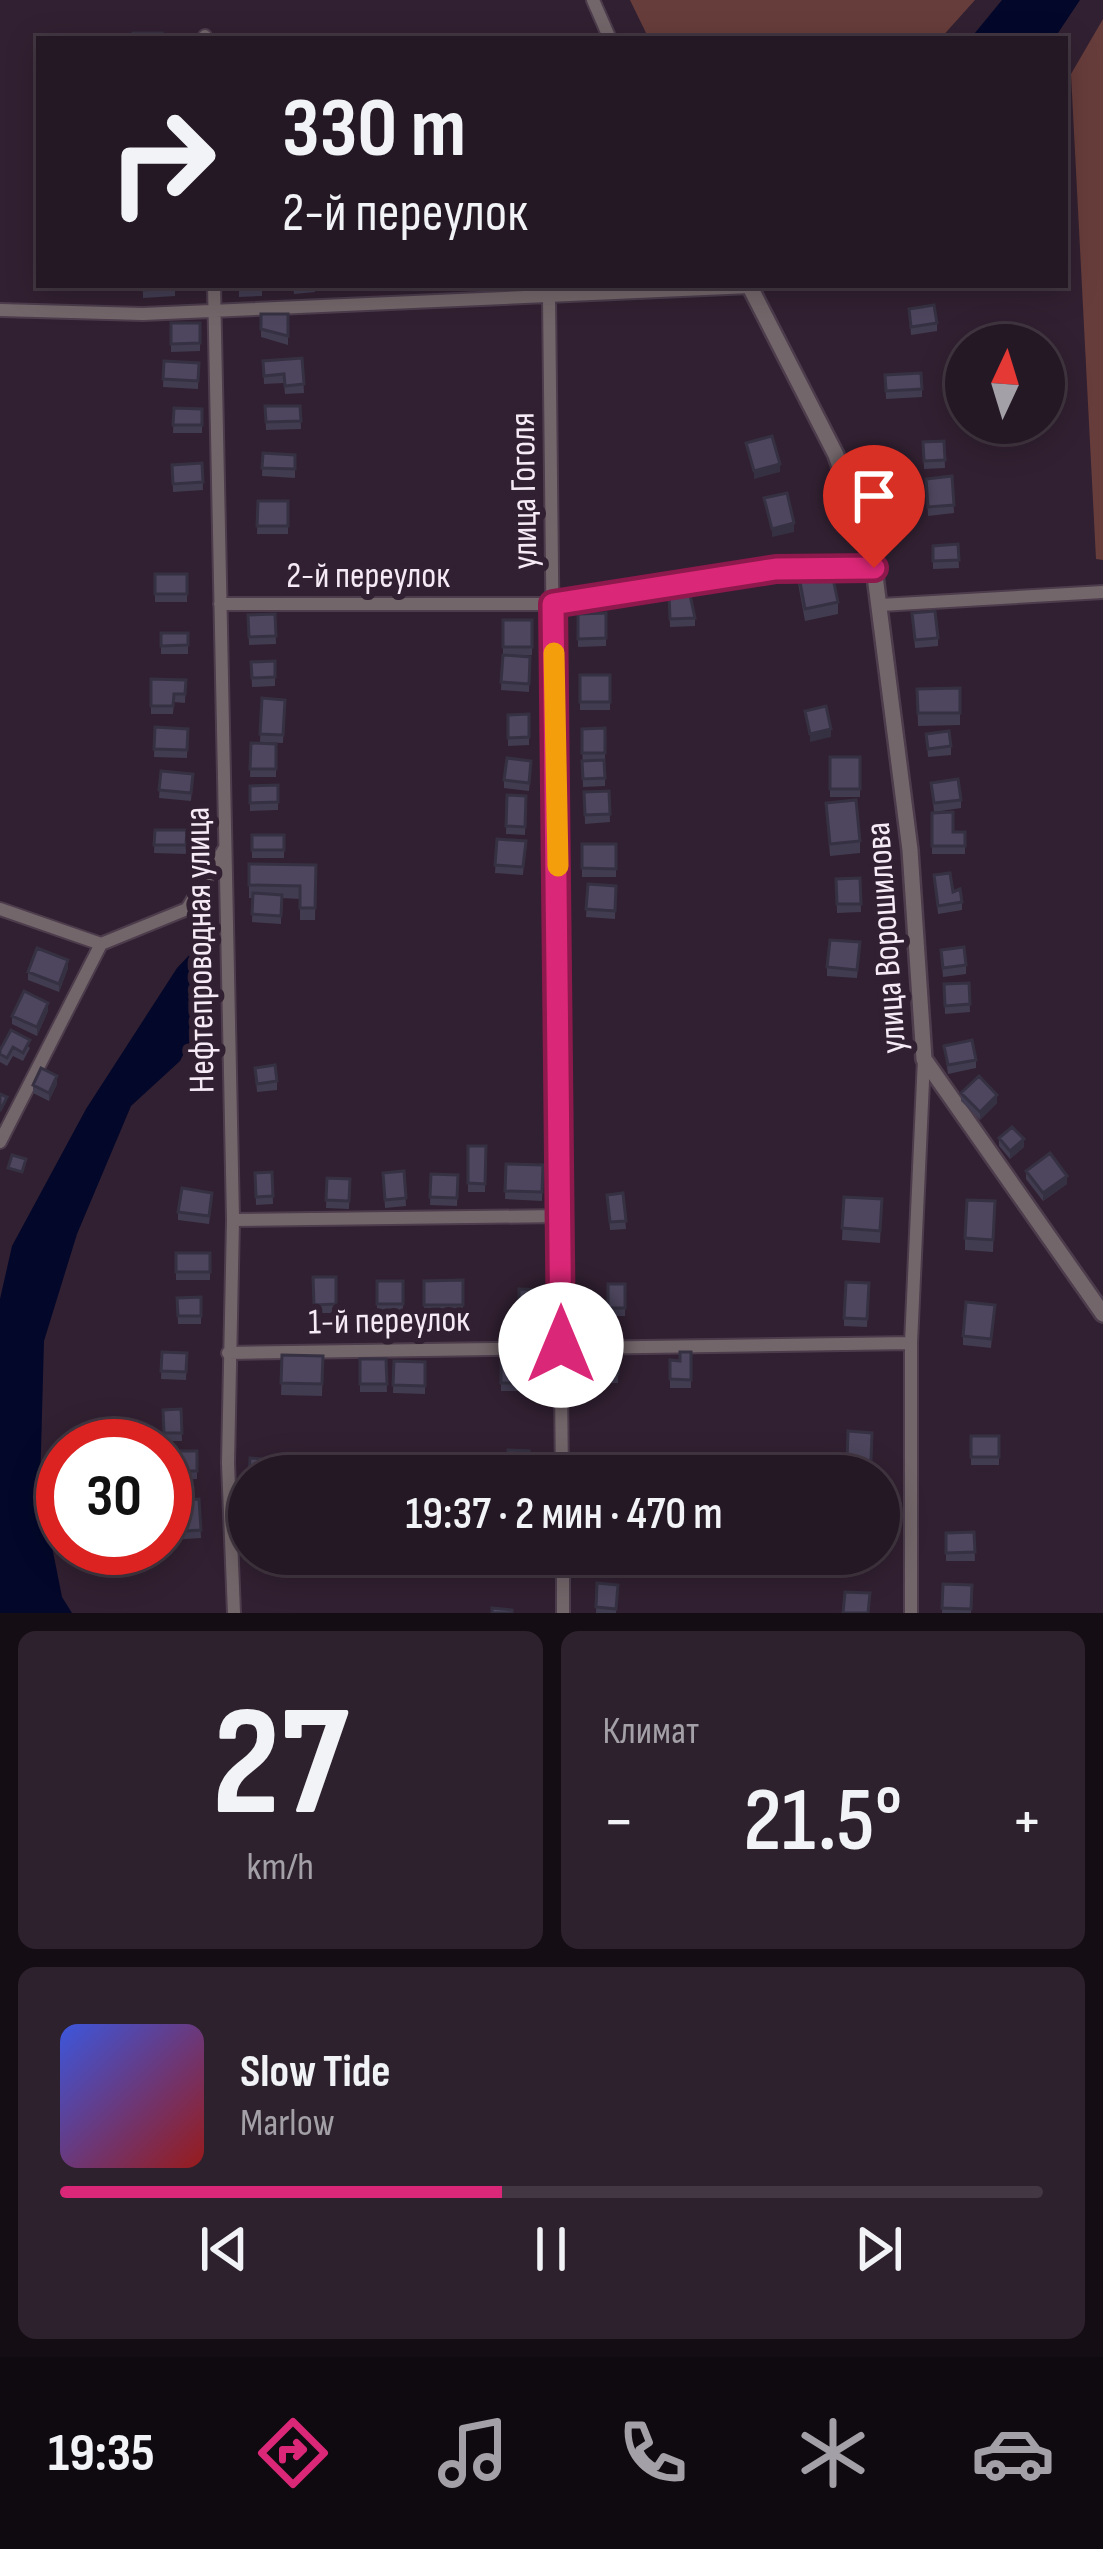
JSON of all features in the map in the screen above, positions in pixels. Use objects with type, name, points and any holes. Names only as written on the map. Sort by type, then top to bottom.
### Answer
[{"type":"street","points":[[593,0],[609,36]]},
{"type":"street","name":"Нефтепроводная улица","points":[[214,288],[233,1220],[229,1353],[234,1613]]},
{"type":"street","points":[[0,310],[214,310],[713,288]]},
{"type":"street","name":"улица Ворошилова","points":[[751,288],[836,455],[874,568],[881,605],[910,850],[924,1058],[911,1343],[910,1613]]},
{"type":"street","name":"улица Гоголя","points":[[549,297],[562,1455]]},
{"type":"street","name":"2-й переулок","points":[[220,604],[553,604],[776,569],[874,568]]},
{"type":"street","points":[[881,605],[1103,592]]},
{"type":"street","points":[[0,909],[100,944],[187,909],[226,848]]},
{"type":"street","points":[[0,1142],[100,944]]},
{"type":"street","points":[[924,1058],[1103,1314]]},
{"type":"street","points":[[233,1220],[560,1216]]},
{"type":"street","name":"1-й переулок","points":[[229,1353],[911,1343]]},
{"type":"street","points":[[563,1575],[563,1613]]},
{"type":"shaded area","points":[[630,0],[975,0],[943,36],[648,36]]},
{"type":"shaded area","points":[[1103,19],[1103,560],[1096,559],[1071,74]]},
{"type":"water","points":[[1002,0],[1080,0],[1056,36],[972,36]]},
{"type":"water","points":[[197,947],[213,996],[180,1061],[131,1106],[77,1234],[44,1341],[42,1419],[36,1419],[36,1575],[58,1575],[62,1597],[72,1613],[0,1613],[0,1299],[12,1246],[86,1109],[177,968]]},
{"type":"building","points":[[934,305],[937,323],[911,327],[909,309]]},
{"type":"building","points":[[261,314],[288,314],[288,336],[261,329]]},
{"type":"building","points":[[171,323],[200,323],[200,343],[171,344]]},
{"type":"building","points":[[302,358],[304,384],[285,386],[284,374],[264,376],[263,361]]},
{"type":"building","points":[[164,361],[199,363],[198,381],[163,379]]},
{"type":"building","points":[[921,373],[922,389],[886,391],[885,375]]},
{"type":"building","points":[[265,406],[300,406],[301,421],[266,422]]},
{"type":"building","points":[[174,408],[202,409],[202,425],[173,425]]},
{"type":"building","points":[[772,436],[780,464],[754,471],[746,443]]},
{"type":"building","points":[[944,441],[945,460],[924,461],[923,442]]},
{"type":"building","points":[[263,453],[295,455],[295,469],[262,468]]},
{"type":"building","points":[[202,463],[203,482],[173,484],[172,465]]},
{"type":"building","points":[[952,476],[954,505],[928,507],[926,479]]},
{"type":"building","points":[[787,493],[794,523],[772,529],[764,498]]},
{"type":"building","points":[[258,501],[288,501],[288,526],[257,526]]},
{"type":"building","points":[[958,544],[959,560],[933,561],[933,546]]},
{"type":"building","points":[[830,564],[838,602],[805,609],[798,571]]},
{"type":"building","points":[[155,574],[187,574],[187,594],[155,594]]},
{"type":"building","points":[[669,595],[690,595],[695,618],[670,619]]},
{"type":"building","points":[[935,611],[938,638],[915,640],[912,613]]},
{"type":"building","points":[[606,613],[606,638],[578,639],[578,614]]},
{"type":"building","points":[[275,614],[276,636],[249,637],[248,615]]},
{"type":"building","points":[[503,620],[532,620],[532,647],[503,647]]},
{"type":"building","points":[[161,633],[188,633],[188,645],[161,646]]},
{"type":"building","points":[[503,655],[530,657],[529,684],[501,682]]},
{"type":"building","points":[[275,661],[275,677],[252,678],[251,662]]},
{"type":"building","points":[[580,675],[610,675],[610,702],[580,702]]},
{"type":"building","points":[[151,679],[186,680],[185,694],[174,694],[173,706],[151,706]]},
{"type":"building","points":[[960,688],[960,713],[918,713],[917,689]]},
{"type":"building","points":[[262,698],[285,700],[283,735],[260,734]]},
{"type":"building","points":[[826,706],[831,729],[810,734],[805,711]]},
{"type":"building","points":[[529,714],[529,737],[508,738],[508,715]]},
{"type":"building","points":[[155,727],[188,729],[187,750],[154,749]]},
{"type":"building","points":[[605,728],[605,753],[582,753],[582,729]]},
{"type":"building","points":[[949,731],[951,746],[928,749],[926,734]]},
{"type":"building","points":[[251,743],[276,744],[276,769],[250,769]]},
{"type":"building","points":[[830,757],[860,757],[860,789],[830,789]]},
{"type":"building","points":[[507,758],[531,761],[529,783],[504,780]]},
{"type":"building","points":[[604,760],[605,778],[583,779],[582,761]]},
{"type":"building","points":[[161,771],[193,774],[191,793],[159,790]]},
{"type":"building","points":[[958,779],[961,800],[934,803],[931,783]]},
{"type":"building","points":[[278,785],[278,802],[250,803],[250,786]]},
{"type":"building","points":[[609,791],[610,814],[585,815],[584,792]]},
{"type":"building","points":[[507,795],[526,796],[525,827],[506,826]]},
{"type":"building","points":[[856,800],[860,841],[830,844],[826,803]]},
{"type":"building","points":[[953,812],[953,832],[965,832],[965,846],[932,846],[932,813]]},
{"type":"building","points":[[155,830],[187,830],[186,845],[154,845]]},
{"type":"building","points":[[252,835],[284,835],[284,850],[252,850]]},
{"type":"building","points":[[497,839],[526,841],[523,867],[495,865]]},
{"type":"building","points":[[582,844],[616,844],[616,869],[582,868]]},
{"type":"building","points":[[249,864],[316,865],[315,908],[300,908],[300,886],[249,885]]},
{"type":"building","points":[[950,873],[953,892],[960,889],[962,902],[938,906],[934,875]]},
{"type":"building","points":[[860,878],[861,904],[837,904],[836,879]]},
{"type":"building","points":[[588,884],[616,886],[615,911],[586,909]]},
{"type":"building","points":[[253,893],[282,895],[281,916],[252,914]]},
{"type":"building","points":[[830,940],[860,942],[857,970],[827,967]]},
{"type":"building","points":[[964,947],[966,965],[943,968],[941,950]]},
{"type":"building","points":[[37,948],[68,960],[59,984],[28,972]]},
{"type":"building","points":[[969,983],[970,1004],[945,1006],[944,984]]},
{"type":"building","points":[[24,991],[48,1003],[37,1027],[12,1016]]},
{"type":"building","points":[[11,1030],[30,1040],[23,1053],[13,1047],[7,1058],[0,1050]]},
{"type":"building","points":[[972,1040],[976,1060],[948,1065],[944,1046]]},
{"type":"building","points":[[275,1065],[277,1081],[257,1084],[255,1068]]},
{"type":"building","points":[[41,1068],[57,1076],[49,1093],[33,1085]]},
{"type":"building","points":[[979,1076],[997,1095],[980,1112],[961,1093]]},
{"type":"building","points":[[1012,1127],[1024,1139],[1010,1151],[999,1138]]},
{"type":"building","points":[[468,1146],[486,1146],[485,1184],[468,1183]]},
{"type":"building","points":[[1050,1153],[1067,1176],[1043,1193],[1026,1171]]},
{"type":"building","points":[[12,1155],[26,1159],[22,1172],[8,1168]]},
{"type":"building","points":[[506,1164],[543,1165],[542,1192],[505,1191]]},
{"type":"building","points":[[404,1171],[406,1198],[385,1200],[383,1173]]},
{"type":"building","points":[[272,1172],[273,1196],[256,1197],[255,1173]]},
{"type":"building","points":[[431,1174],[458,1175],[457,1198],[430,1197]]},
{"type":"building","points":[[327,1178],[350,1179],[349,1201],[326,1200]]},
{"type":"building","points":[[182,1188],[212,1193],[209,1216],[178,1212]]},
{"type":"building","points":[[623,1193],[626,1221],[610,1222],[607,1195]]},
{"type":"building","points":[[844,1197],[882,1199],[880,1231],[842,1228]]},
{"type":"building","points":[[967,1200],[995,1201],[993,1240],[965,1238]]},
{"type":"building","points":[[176,1253],[210,1253],[210,1272],[176,1272]]},
{"type":"building","points":[[313,1277],[336,1277],[336,1304],[314,1305]]},
{"type":"building","points":[[463,1280],[463,1305],[424,1305],[424,1281]]},
{"type":"building","points":[[377,1281],[403,1281],[403,1304],[377,1304]]},
{"type":"building","points":[[846,1282],[869,1283],[867,1319],[844,1318]]},
{"type":"building","points":[[608,1284],[625,1284],[625,1308],[608,1308]]},
{"type":"building","points":[[519,1289],[547,1290],[547,1305],[519,1309]]},
{"type":"building","points":[[201,1297],[201,1316],[178,1316],[177,1298]]},
{"type":"building","points":[[966,1302],[995,1305],[991,1339],[963,1336]]},
{"type":"building","points":[[162,1352],[187,1353],[186,1372],[161,1371]]},
{"type":"building","points":[[680,1352],[691,1352],[691,1380],[670,1379],[670,1360],[680,1361]]},
{"type":"building","points":[[591,1353],[618,1354],[618,1374],[591,1374]]},
{"type":"building","points":[[282,1355],[323,1356],[322,1384],[281,1383]]},
{"type":"building","points":[[360,1359],[386,1359],[387,1384],[360,1384]]},
{"type":"building","points":[[394,1361],[425,1362],[425,1386],[393,1385]]},
{"type":"building","points":[[501,1362],[531,1362],[531,1378],[501,1383]]},
{"type":"building","points":[[181,1409],[181,1419],[163,1419],[163,1410]]},
{"type":"building","points":[[848,1431],[872,1433],[871,1455],[847,1455]]},
{"type":"building","points":[[971,1436],[999,1436],[999,1457],[971,1457]]},
{"type":"building","points":[[508,1450],[529,1451],[529,1455],[508,1455]]},
{"type":"building","points":[[192,1451],[197,1451],[197,1471],[192,1471]]},
{"type":"building","points":[[192,1499],[199,1499],[201,1530],[192,1531]]},
{"type":"building","points":[[974,1532],[975,1552],[946,1553],[946,1533]]},
{"type":"building","points":[[597,1583],[618,1585],[616,1609],[596,1607]]},
{"type":"building","points":[[943,1584],[972,1585],[971,1609],[942,1608]]},
{"type":"building","points":[[845,1592],[870,1593],[868,1613],[843,1613]]},
{"type":"slow traffic","points":[[554,653],[558,866]]},
{"type":"route","points":[[561,1345],[553,604],[776,569],[874,568]]}]
